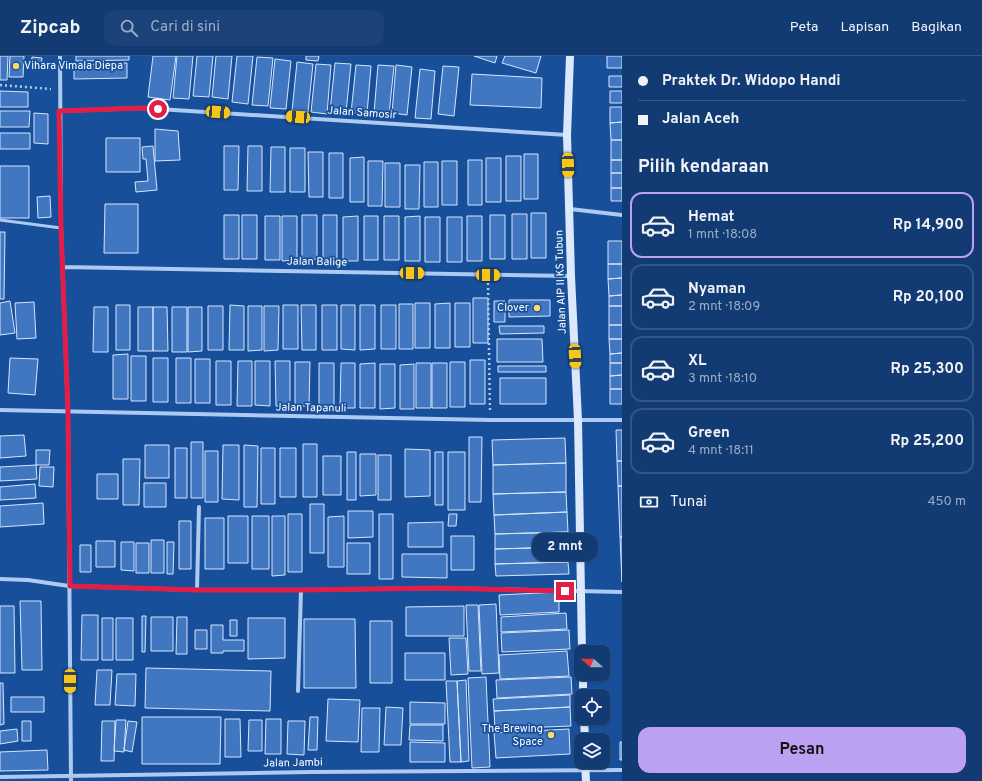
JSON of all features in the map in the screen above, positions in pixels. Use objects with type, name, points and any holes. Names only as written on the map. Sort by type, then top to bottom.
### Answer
[{"type":"street","points":[[60,56],[59,111],[61,228],[68,412],[71,779]]},
{"type":"street","name":"Jalan AIP II KS Tubun","points":[[570,56],[567,135],[571,276],[578,420],[582,645]]},
{"type":"street","name":"Jalan Samosir","points":[[59,111],[143,108],[567,135]]},
{"type":"street","points":[[570,209],[622,215]]},
{"type":"street","name":"Jalan Balige","points":[[63,267],[571,276]]},
{"type":"street","name":"Jalan Tapanuli","points":[[0,410],[490,420],[622,420]]},
{"type":"street","points":[[197,590],[199,507]]},
{"type":"street","points":[[0,579],[28,580],[70,586],[197,590],[439,588],[622,592]]},
{"type":"street","points":[[298,691],[301,590]]},
{"type":"street","name":"Jalan Jambi","points":[[0,777],[71,779],[574,766]]},
{"type":"street","points":[[585,769],[586,781]]},
{"type":"street","name":"Jalan Jambi","points":[[610,769],[622,770]]},
{"type":"lane","points":[[0,220],[61,228]]},
{"type":"path","points":[[0,85],[59,90]]},
{"type":"path","points":[[488,275],[490,420]]},
{"type":"building","points":[[0,56],[8,56],[7,80],[0,80]]},
{"type":"building","name":"Vihara Vimala Diepa","points":[[10,56],[24,56],[23,77],[9,77]]},
{"type":"building","points":[[76,56],[129,56],[129,60],[76,61]]},
{"type":"building","points":[[153,56],[176,56],[170,100],[148,97]]},
{"type":"building","points":[[177,56],[193,56],[189,99],[173,98]]},
{"type":"building","points":[[197,56],[213,56],[209,97],[193,96]]},
{"type":"building","points":[[216,56],[232,56],[228,99],[212,97]]},
{"type":"building","points":[[237,56],[253,56],[248,104],[232,102]]},
{"type":"building","points":[[306,56],[319,56],[318,61],[306,60]]},
{"type":"building","points":[[474,56],[497,56],[495,63]]},
{"type":"building","points":[[505,56],[541,56],[536,73],[502,63]]},
{"type":"building","points":[[607,56],[622,56],[622,68],[607,68]]},
{"type":"building","points":[[32,57],[42,58],[41,68],[31,67]]},
{"type":"building","points":[[257,57],[273,58],[268,106],[252,105]]},
{"type":"building","points":[[275,59],[291,61],[286,109],[270,108]]},
{"type":"building","points":[[297,62],[313,64],[308,112],[292,111]]},
{"type":"building","points":[[127,63],[127,78],[74,79],[74,65]]},
{"type":"building","points":[[335,63],[351,64],[346,112],[330,111]]},
{"type":"building","points":[[316,64],[331,65],[327,114],[311,112]]},
{"type":"building","points":[[356,65],[371,66],[367,114],[351,113]]},
{"type":"building","points":[[378,65],[394,66],[389,114],[374,113]]},
{"type":"building","points":[[396,65],[412,67],[407,115],[392,113]]},
{"type":"building","points":[[443,66],[459,67],[454,116],[438,114]]},
{"type":"building","points":[[420,69],[435,71],[431,119],[415,118]]},
{"type":"building","points":[[472,74],[542,78],[541,108],[470,105]]},
{"type":"building","points":[[609,76],[622,76],[622,87],[609,87]]},
{"type":"building","points":[[0,91],[28,92],[28,107],[0,107]]},
{"type":"building","points":[[610,91],[622,91],[622,103],[610,103]]},
{"type":"building","points":[[610,107],[622,107],[622,122],[610,123]]},
{"type":"building","points":[[0,111],[30,111],[29,127],[0,127]]},
{"type":"building","points":[[34,113],[48,114],[48,144],[34,143]]},
{"type":"building","points":[[622,122],[622,140],[611,140],[610,123]]},
{"type":"building","points":[[155,129],[178,131],[180,160],[155,161]]},
{"type":"building","points":[[0,133],[30,133],[30,149],[0,149]]},
{"type":"building","points":[[106,138],[140,138],[140,172],[106,172]]},
{"type":"building","points":[[611,140],[622,140],[622,160],[611,160]]},
{"type":"building","points":[[153,146],[157,190],[136,192],[135,182],[148,181],[146,159],[143,159],[142,147]]},
{"type":"building","points":[[224,146],[239,146],[238,190],[224,190]]},
{"type":"building","points":[[248,146],[262,146],[262,191],[247,191]]},
{"type":"building","points":[[271,147],[285,147],[285,192],[270,192]]},
{"type":"building","points":[[290,148],[305,148],[305,192],[290,192]]},
{"type":"building","points":[[308,152],[323,152],[323,197],[309,197]]},
{"type":"building","points":[[329,153],[343,153],[343,198],[329,198]]},
{"type":"building","points":[[524,154],[538,154],[538,199],[524,199]]},
{"type":"building","points":[[506,156],[521,156],[521,201],[506,201]]},
{"type":"building","points":[[364,157],[364,202],[350,202],[350,158]]},
{"type":"building","points":[[486,158],[501,158],[501,202],[486,202]]},
{"type":"building","points":[[468,160],[482,160],[482,205],[468,205]]},
{"type":"building","points":[[611,160],[622,160],[622,173],[611,173]]},
{"type":"building","points":[[368,161],[383,161],[382,206],[368,206]]},
{"type":"building","points":[[442,161],[457,161],[457,205],[442,205]]},
{"type":"building","points":[[424,162],[438,162],[438,207],[424,207]]},
{"type":"building","points":[[385,163],[400,163],[400,207],[385,207]]},
{"type":"building","points":[[405,165],[420,165],[419,209],[405,209]]},
{"type":"building","points":[[0,166],[29,166],[29,218],[0,218]]},
{"type":"building","points":[[611,173],[622,173],[622,188],[611,188]]},
{"type":"building","points":[[611,188],[622,188],[622,201],[611,201]]},
{"type":"building","points":[[50,196],[51,217],[38,218],[37,197]]},
{"type":"building","points":[[105,204],[138,204],[138,253],[104,253]]},
{"type":"building","points":[[531,213],[546,213],[546,258],[531,258]]},
{"type":"building","points":[[512,214],[527,214],[527,259],[512,259]]},
{"type":"building","points":[[224,215],[239,215],[239,259],[224,259]]},
{"type":"building","points":[[242,215],[257,215],[257,259],[242,259]]},
{"type":"building","points":[[302,215],[317,215],[317,259],[302,260]]},
{"type":"building","points":[[323,215],[337,215],[337,260],[323,260]]},
{"type":"building","points":[[490,215],[505,215],[505,259],[490,259]]},
{"type":"building","points":[[265,216],[280,216],[280,260],[265,260]]},
{"type":"building","points":[[282,216],[297,216],[297,260],[282,261]]},
{"type":"building","points":[[358,216],[358,261],[343,261],[343,217]]},
{"type":"building","points":[[364,216],[378,216],[378,260],[364,260]]},
{"type":"building","points":[[384,216],[399,216],[399,260],[384,260]]},
{"type":"building","points":[[420,216],[420,261],[405,261],[405,217]]},
{"type":"building","points":[[467,216],[482,216],[482,261],[467,261]]},
{"type":"building","points":[[425,217],[440,217],[440,262],[425,262]]},
{"type":"building","points":[[447,217],[462,217],[462,262],[447,262]]},
{"type":"building","points":[[0,232],[5,232],[4,299],[0,299]]},
{"type":"building","points":[[608,241],[622,241],[622,264],[608,264]]},
{"type":"building","points":[[608,264],[622,264],[622,278],[608,279]]},
{"type":"building","points":[[622,278],[622,295],[609,296],[608,279]]},
{"type":"building","points":[[622,295],[622,306],[609,306],[609,296]]},
{"type":"building","points":[[473,298],[488,298],[488,343],[473,343]]},
{"type":"building","points":[[509,300],[550,300],[550,316],[509,317]]},
{"type":"building","points":[[10,301],[15,333],[0,335],[0,303]]},
{"type":"building","points":[[494,301],[505,301],[505,322],[494,322]]},
{"type":"building","points":[[34,302],[36,338],[17,339],[15,303]]},
{"type":"building","points":[[415,303],[430,303],[430,348],[415,348]]},
{"type":"building","points":[[450,303],[450,348],[435,348],[435,304]]},
{"type":"building","points":[[455,303],[470,303],[470,347],[455,347]]},
{"type":"building","points":[[399,304],[413,304],[413,349],[399,349]]},
{"type":"building","points":[[116,305],[130,305],[130,350],[116,350]]},
{"type":"building","points":[[230,305],[244,306],[244,350],[229,350]]},
{"type":"building","points":[[283,305],[298,305],[298,349],[283,349]]},
{"type":"building","points":[[301,305],[316,305],[316,350],[302,350]]},
{"type":"building","points":[[322,305],[337,305],[337,350],[322,350]]},
{"type":"building","points":[[341,305],[355,305],[355,350],[341,349]]},
{"type":"building","points":[[360,305],[375,305],[375,349],[360,350]]},
{"type":"building","points":[[381,305],[396,305],[396,349],[381,349]]},
{"type":"building","points":[[208,306],[223,306],[223,350],[208,350]]},
{"type":"building","points":[[248,306],[262,306],[262,350],[248,351]]},
{"type":"building","points":[[264,306],[279,306],[278,350],[264,351]]},
{"type":"building","points":[[609,306],[622,306],[622,325],[609,325]]},
{"type":"building","points":[[94,307],[108,307],[108,352],[93,352]]},
{"type":"building","points":[[138,307],[153,307],[153,351],[138,351]]},
{"type":"building","points":[[153,307],[167,307],[168,351],[153,351]]},
{"type":"building","points":[[172,307],[187,307],[187,352],[172,352]]},
{"type":"building","points":[[188,307],[202,307],[202,351],[188,352]]},
{"type":"building","points":[[609,325],[622,325],[622,339],[609,339]]},
{"type":"building","points":[[499,326],[544,326],[544,333],[500,334]]},
{"type":"building","points":[[497,339],[542,339],[543,362],[497,362]]},
{"type":"building","points":[[609,339],[622,339],[622,353],[610,354]]},
{"type":"building","points":[[622,353],[622,363],[610,363],[610,354]]},
{"type":"building","points":[[128,354],[128,399],[113,399],[113,355]]},
{"type":"building","points":[[131,356],[146,356],[146,401],[131,401]]},
{"type":"building","points":[[10,358],[38,359],[35,395],[8,393]]},
{"type":"building","points":[[153,358],[168,358],[168,402],[153,402]]},
{"type":"building","points":[[176,358],[191,358],[191,403],[176,403]]},
{"type":"building","points":[[195,359],[210,359],[210,403],[195,403]]},
{"type":"building","points":[[470,360],[485,360],[485,404],[470,404]]},
{"type":"building","points":[[216,361],[231,361],[231,405],[216,405]]},
{"type":"building","points":[[238,361],[252,361],[252,406],[237,406]]},
{"type":"building","points":[[255,361],[270,361],[270,406],[255,405]]},
{"type":"building","points":[[275,361],[290,361],[290,406],[276,406]]},
{"type":"building","points":[[295,362],[310,362],[309,406],[295,406]]},
{"type":"building","points":[[450,362],[465,362],[465,407],[450,407]]},
{"type":"building","points":[[319,363],[334,363],[334,408],[319,408]]},
{"type":"building","points":[[341,363],[355,363],[355,408],[340,408]]},
{"type":"building","points":[[375,363],[375,408],[360,408],[360,364]]},
{"type":"building","points":[[416,363],[431,363],[431,408],[416,408]]},
{"type":"building","points":[[432,363],[447,363],[447,408],[432,408]]},
{"type":"building","points":[[610,363],[622,363],[622,375],[610,376]]},
{"type":"building","points":[[380,364],[395,364],[395,408],[380,409]]},
{"type":"building","points":[[414,364],[414,409],[400,409],[400,365]]},
{"type":"building","points":[[498,366],[546,366],[546,372],[498,372]]},
{"type":"building","points":[[622,375],[622,389],[610,389],[610,376]]},
{"type":"building","points":[[500,378],[546,378],[546,404],[500,404]]},
{"type":"building","points":[[610,389],[622,389],[622,404],[610,404]]},
{"type":"building","points":[[616,430],[622,430],[622,461],[617,461]]},
{"type":"building","points":[[24,435],[26,456],[0,458],[0,436]]},
{"type":"building","points":[[469,437],[482,437],[481,502],[469,502]]},
{"type":"building","points":[[565,438],[566,463],[493,465],[492,440]]},
{"type":"building","points":[[191,442],[203,442],[203,498],[191,498]]},
{"type":"building","points":[[303,444],[317,444],[317,497],[303,497]]},
{"type":"building","points":[[145,445],[169,445],[169,478],[145,478]]},
{"type":"building","points":[[223,445],[239,445],[239,500],[222,499]]},
{"type":"building","points":[[244,445],[258,446],[257,507],[244,507]]},
{"type":"building","points":[[175,448],[187,448],[187,498],[175,498]]},
{"type":"building","points":[[261,448],[275,448],[275,504],[261,504]]},
{"type":"building","points":[[280,448],[296,448],[296,497],[280,497]]},
{"type":"building","points":[[405,449],[430,450],[430,496],[405,497]]},
{"type":"building","points":[[36,450],[50,450],[49,465],[36,465]]},
{"type":"building","points":[[205,451],[218,451],[218,502],[205,502]]},
{"type":"building","points":[[347,452],[356,452],[356,500],[347,500]]},
{"type":"building","points":[[435,452],[443,452],[443,505],[435,505]]},
{"type":"building","points":[[448,452],[465,452],[465,510],[448,510]]},
{"type":"building","points":[[360,454],[376,454],[376,495],[360,496]]},
{"type":"building","points":[[378,455],[391,455],[391,500],[378,500]]},
{"type":"building","points":[[323,456],[341,456],[341,495],[323,495]]},
{"type":"building","points":[[123,459],[140,459],[139,505],[123,505]]},
{"type":"building","points":[[617,461],[622,461],[622,486],[618,486]]},
{"type":"building","points":[[566,463],[566,492],[493,494],[493,465]]},
{"type":"building","points":[[36,465],[37,479],[0,481],[0,467]]},
{"type":"building","points":[[40,467],[54,467],[53,487],[39,486]]},
{"type":"building","points":[[97,474],[118,474],[118,499],[97,499]]},
{"type":"building","points":[[144,483],[166,483],[166,507],[144,507]]},
{"type":"building","points":[[35,484],[36,498],[0,500],[0,487]]},
{"type":"building","points":[[618,486],[622,486],[622,537],[620,537]]},
{"type":"building","points":[[566,492],[567,512],[494,515],[493,494]]},
{"type":"building","points":[[43,503],[44,524],[0,527],[0,506]]},
{"type":"building","points":[[310,504],[324,504],[324,553],[310,553]]},
{"type":"building","points":[[348,511],[373,511],[373,537],[348,538]]},
{"type":"building","points":[[567,512],[568,532],[495,534],[494,515]]},
{"type":"building","points":[[288,514],[302,514],[302,572],[288,572]]},
{"type":"building","points":[[379,514],[393,514],[393,579],[379,579]]},
{"type":"building","points":[[449,514],[457,514],[456,526],[448,526]]},
{"type":"building","points":[[228,516],[248,516],[248,563],[228,563]]},
{"type":"building","points":[[252,516],[269,516],[269,569],[252,569]]},
{"type":"building","points":[[272,516],[285,516],[285,575],[272,576]]},
{"type":"building","points":[[344,516],[344,567],[328,567],[328,517]]},
{"type":"building","points":[[205,518],[224,518],[224,569],[205,569]]},
{"type":"building","points":[[179,521],[191,521],[191,569],[179,569]]},
{"type":"building","points":[[443,522],[443,547],[408,547],[408,523]]},
{"type":"building","points":[[568,532],[568,547],[495,549],[495,534]]},
{"type":"building","points":[[451,536],[474,536],[474,570],[451,570]]},
{"type":"building","points":[[620,537],[622,537],[622,582]]},
{"type":"building","points":[[151,540],[164,540],[164,573],[151,573]]},
{"type":"building","points":[[96,541],[115,541],[115,567],[96,567]]},
{"type":"building","points":[[121,542],[134,542],[134,571],[121,570]]},
{"type":"building","points":[[167,542],[174,542],[173,574],[167,574]]},
{"type":"building","points":[[136,543],[149,543],[149,573],[136,573]]},
{"type":"building","points":[[347,543],[370,543],[370,574],[347,574]]},
{"type":"building","points":[[80,545],[91,545],[91,572],[80,572]]},
{"type":"building","points":[[568,547],[568,562],[495,564],[495,549]]},
{"type":"building","points":[[402,554],[447,554],[447,578],[402,577]]},
{"type":"building","points":[[568,562],[569,574],[496,576],[495,564]]},
{"type":"building","points":[[559,592],[559,612],[500,615],[499,595]]},
{"type":"building","points":[[20,601],[41,601],[42,670],[22,670]]},
{"type":"building","points":[[496,604],[499,673],[482,674],[479,605]]},
{"type":"building","points":[[466,605],[478,605],[481,671],[469,671]]},
{"type":"building","points":[[0,606],[14,606],[15,673],[0,673]]},
{"type":"building","points":[[464,606],[464,636],[406,636],[406,607]]},
{"type":"building","points":[[566,613],[567,629],[501,632],[501,617]]},
{"type":"building","points":[[82,615],[98,615],[98,660],[81,660]]},
{"type":"building","points":[[142,616],[146,616],[145,652],[142,652]]},
{"type":"building","points":[[151,617],[173,617],[173,651],[151,651]]},
{"type":"building","points":[[177,617],[187,617],[187,654],[176,654]]},
{"type":"building","points":[[102,618],[113,618],[113,660],[102,660]]},
{"type":"building","points":[[116,618],[133,618],[133,660],[116,660]]},
{"type":"building","points":[[248,618],[285,618],[285,658],[248,659]]},
{"type":"building","points":[[304,619],[355,619],[356,688],[304,688]]},
{"type":"building","points":[[230,620],[237,620],[237,636],[230,636]]},
{"type":"building","points":[[370,621],[392,621],[392,683],[370,683]]},
{"type":"building","points":[[211,625],[223,625],[223,640],[244,640],[244,651],[223,651],[223,653],[211,653]]},
{"type":"building","points":[[195,630],[207,630],[207,649],[195,649]]},
{"type":"building","points":[[569,630],[570,649],[502,652],[501,633]]},
{"type":"building","points":[[449,638],[466,638],[468,674],[451,675]]},
{"type":"building","points":[[567,651],[569,676],[500,679],[499,655]]},
{"type":"building","points":[[405,653],[445,653],[445,680],[405,680]]},
{"type":"building","points":[[146,668],[271,671],[270,711],[145,708]]},
{"type":"building","points":[[97,670],[112,670],[110,705],[95,705]]},
{"type":"building","points":[[117,674],[136,674],[135,706],[115,705]]},
{"type":"building","points":[[486,677],[490,767],[472,768],[468,678]]},
{"type":"building","points":[[571,677],[572,694],[497,698],[496,680]]},
{"type":"building","points":[[466,680],[469,761],[461,762],[457,681]]},
{"type":"building","points":[[446,681],[457,681],[461,762],[450,762]]},
{"type":"building","points":[[0,683],[3,683],[4,724],[0,725]]},
{"type":"building","points":[[570,695],[570,707],[494,711],[493,699]]},
{"type":"building","points":[[11,697],[44,697],[44,712],[11,712]]},
{"type":"building","points":[[328,699],[360,700],[358,742],[326,741]]},
{"type":"building","points":[[410,702],[445,703],[445,724],[410,724]]},
{"type":"building","points":[[386,707],[403,708],[401,745],[384,745]]},
{"type":"building","points":[[570,707],[571,726],[495,729],[494,711]]},
{"type":"building","points":[[362,708],[380,708],[379,752],[361,752]]},
{"type":"building","points":[[142,717],[221,717],[220,764],[142,764]]},
{"type":"building","points":[[310,717],[318,717],[317,750],[308,750]]},
{"type":"building","points":[[225,719],[240,719],[241,757],[225,757]]},
{"type":"building","points":[[266,719],[281,719],[281,754],[265,754]]},
{"type":"building","points":[[116,720],[126,720],[124,752],[114,751]]},
{"type":"building","points":[[249,720],[262,720],[262,751],[248,751]]},
{"type":"building","points":[[22,721],[31,721],[31,741],[22,741]]},
{"type":"building","points":[[102,721],[115,721],[114,761],[101,761]]},
{"type":"building","points":[[128,721],[137,722],[132,752],[124,750]]},
{"type":"building","points":[[288,721],[305,721],[304,755],[287,754]]},
{"type":"building","points":[[410,725],[443,725],[443,741],[409,740]]},
{"type":"building","points":[[17,729],[18,741],[0,744],[0,731]]},
{"type":"building","points":[[569,729],[570,754],[496,758],[494,733]]},
{"type":"building","points":[[410,742],[445,743],[445,762],[410,762]]},
{"type":"building","points":[[620,742],[622,742],[622,760],[620,760]]},
{"type":"building","points":[[47,750],[48,770],[0,771],[0,752]]},
{"type":"place","name":"Vihara Vimala Diepa","points":[[16,66]]},
{"type":"place","name":"Clover","points":[[537,308]]},
{"type":"place","name":"The Brewing Space","points":[[551,735]]},
{"type":"route","points":[[158,109],[143,108],[59,111],[61,228],[68,412],[70,586],[197,590],[439,588],[565,591]]}]
